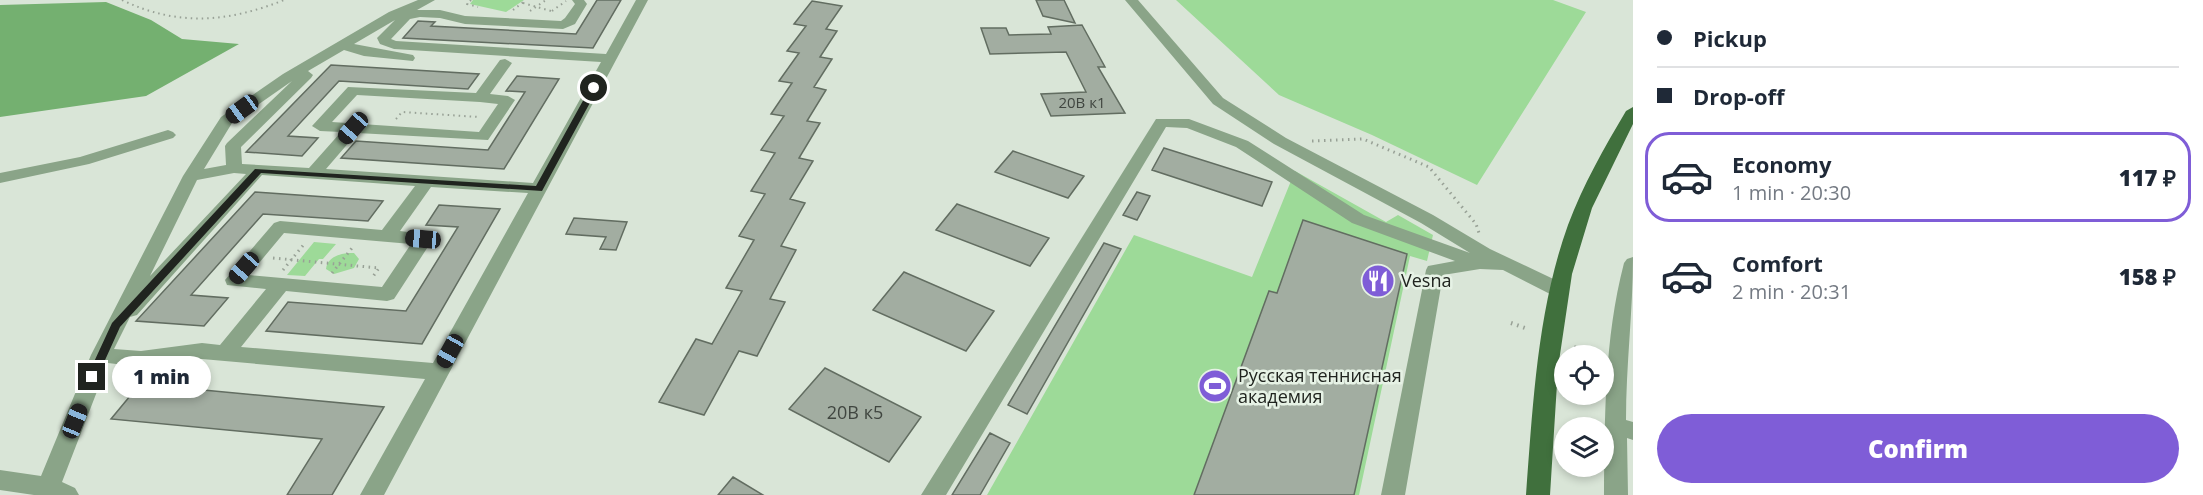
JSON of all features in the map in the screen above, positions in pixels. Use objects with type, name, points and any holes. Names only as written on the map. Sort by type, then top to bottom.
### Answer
[{"type":"main road","points":[[1538,495],[1544,386],[1559,290],[1572,241],[1590,193],[1633,111]]},
{"type":"street","points":[[0,480],[57,491],[101,355],[191,176],[226,120],[288,76],[394,15],[429,0]]},
{"type":"street","points":[[578,0],[581,4],[570,21],[563,25],[465,20],[440,14],[420,13],[402,20],[384,38],[384,41],[394,45],[608,63]]},
{"type":"street","points":[[372,495],[642,0]]},
{"type":"street","points":[[1131,0],[1218,101],[1280,141],[1427,219],[1482,258]]},
{"type":"street","points":[[343,45],[364,52],[394,57],[506,63],[608,63]]},
{"type":"street","points":[[234,168],[232,146],[326,55]]},
{"type":"street","points":[[477,98],[506,63]]},
{"type":"street","points":[[353,90],[508,100],[496,118],[483,137],[320,126],[353,90]]},
{"type":"street","points":[[933,495],[1161,122],[1189,124],[1242,144],[1358,219],[1506,264],[1559,290]]},
{"type":"street","points":[[313,174],[353,128]]},
{"type":"street","points":[[0,178],[83,161],[168,135]]},
{"type":"street","points":[[191,176],[234,168],[539,189]]},
{"type":"street","points":[[116,325],[258,170]]},
{"type":"street","points":[[387,236],[427,181]]},
{"type":"street","points":[[280,227],[387,236],[423,239],[387,294],[234,280],[280,227]]},
{"type":"street","points":[[1393,495],[1434,270],[1482,258]]},
{"type":"street","points":[[1616,495],[1624,428],[1616,362],[1623,295],[1633,263]]},
{"type":"street","points":[[225,353],[276,284]]},
{"type":"street","points":[[101,355],[141,359],[202,351],[439,372]]},
{"type":"path","points":[[122,0],[159,13],[211,21],[248,14],[284,0]]},
{"type":"path","points":[[523,3],[526,0]]},
{"type":"path","points":[[527,13],[546,0]]},
{"type":"path","points":[[552,11],[567,0]]},
{"type":"path","points":[[448,134],[477,98]]},
{"type":"path","points":[[387,130],[402,112],[496,118]]},
{"type":"path","points":[[1280,141],[1363,139],[1429,167],[1476,224],[1482,258]]},
{"type":"path","points":[[276,284],[291,260],[315,230]]},
{"type":"path","points":[[321,288],[362,234]]},
{"type":"path","points":[[254,257],[380,268],[363,291]]},
{"type":"path","points":[[1511,323],[1525,328]]},
{"type":"green space","points":[[473,0],[524,0],[506,12],[470,4]]},
{"type":"green space","points":[[1176,0],[1553,0],[1586,12],[1477,185],[1372,135],[1279,95]]},
{"type":"green space","points":[[106,2],[151,20],[182,39],[239,44],[146,96],[0,117],[0,5]]},
{"type":"green space","name":"Русская теннисная академия","points":[[1295,171],[1386,222],[1398,215],[1433,235],[1427,261],[1410,256],[1359,495],[987,495],[1134,235],[1252,277]]},
{"type":"green space","points":[[314,242],[336,244],[305,276],[287,275]]},
{"type":"green space","points":[[354,253],[359,259],[354,268],[334,274],[326,269],[328,262],[334,257]]},
{"type":"building","points":[[597,0],[621,0],[593,48],[403,38],[418,21],[435,22],[431,26],[576,34]]},
{"type":"building","points":[[1036,0],[1064,0],[1075,23],[1043,16]]},
{"type":"building","points":[[812,1],[842,6],[826,29],[837,31],[820,57],[832,59],[814,87],[826,90],[807,121],[820,123],[799,158],[813,161],[790,199],[805,203],[781,246],[796,250],[770,299],[785,302],[757,356],[739,351],[704,415],[659,402],[696,339],[712,344],[742,291],[726,288],[754,240],[739,236],[765,194],[751,191],[775,153],[761,150],[784,116],[771,114],[792,83],[779,81],[799,53],[787,51],[806,26],[794,24]]},
{"type":"building","points":[[1082,25],[1105,67],[1098,67],[1125,113],[1051,116],[1041,94],[1086,92],[1066,52],[990,54],[981,28],[1006,28],[1009,35],[1051,34],[1048,27]]},
{"type":"building","points":[[331,65],[479,74],[468,89],[339,81],[288,136],[318,138],[302,156],[246,152]]},
{"type":"building","points":[[517,76],[559,79],[504,169],[341,158],[356,141],[488,150],[525,92],[506,91]]},
{"type":"building","points":[[1164,148],[1272,182],[1262,206],[1152,170]]},
{"type":"building","points":[[1013,151],[1084,176],[1068,198],[995,172]]},
{"type":"building","points":[[255,192],[383,201],[368,221],[263,214],[191,295],[228,298],[204,326],[136,321]]},
{"type":"building","points":[[1137,192],[1150,196],[1137,220],[1123,215]]},
{"type":"building","points":[[957,204],[1049,238],[1030,266],[936,230]]},
{"type":"building","points":[[439,205],[500,209],[422,344],[266,331],[288,302],[406,311],[458,227],[426,225]]},
{"type":"building","points":[[574,218],[627,222],[616,250],[600,249],[606,237],[566,234]]},
{"type":"building","points":[[1303,220],[1407,254],[1354,495],[1194,495],[1269,291],[1277,293]]},
{"type":"building","points":[[1104,243],[1121,249],[1027,414],[1008,405]]},
{"type":"building","points":[[904,272],[994,311],[966,351],[873,310]]},
{"type":"building","points":[[825,368],[921,417],[889,462],[789,409]]},
{"type":"building","points":[[140,384],[384,407],[332,495],[287,495],[322,439],[111,419]]},
{"type":"building","points":[[990,433],[1010,443],[980,495],[952,495]]},
{"type":"building","points":[[733,477],[763,495],[718,495]]},
{"type":"place","name":"Vesna","points":[[1378,281]]},
{"type":"place","name":"Русская теннисная академия","points":[[1215,386]]},
{"type":"route","points":[[92,377],[116,325],[258,170],[539,189],[594,88]]}]
